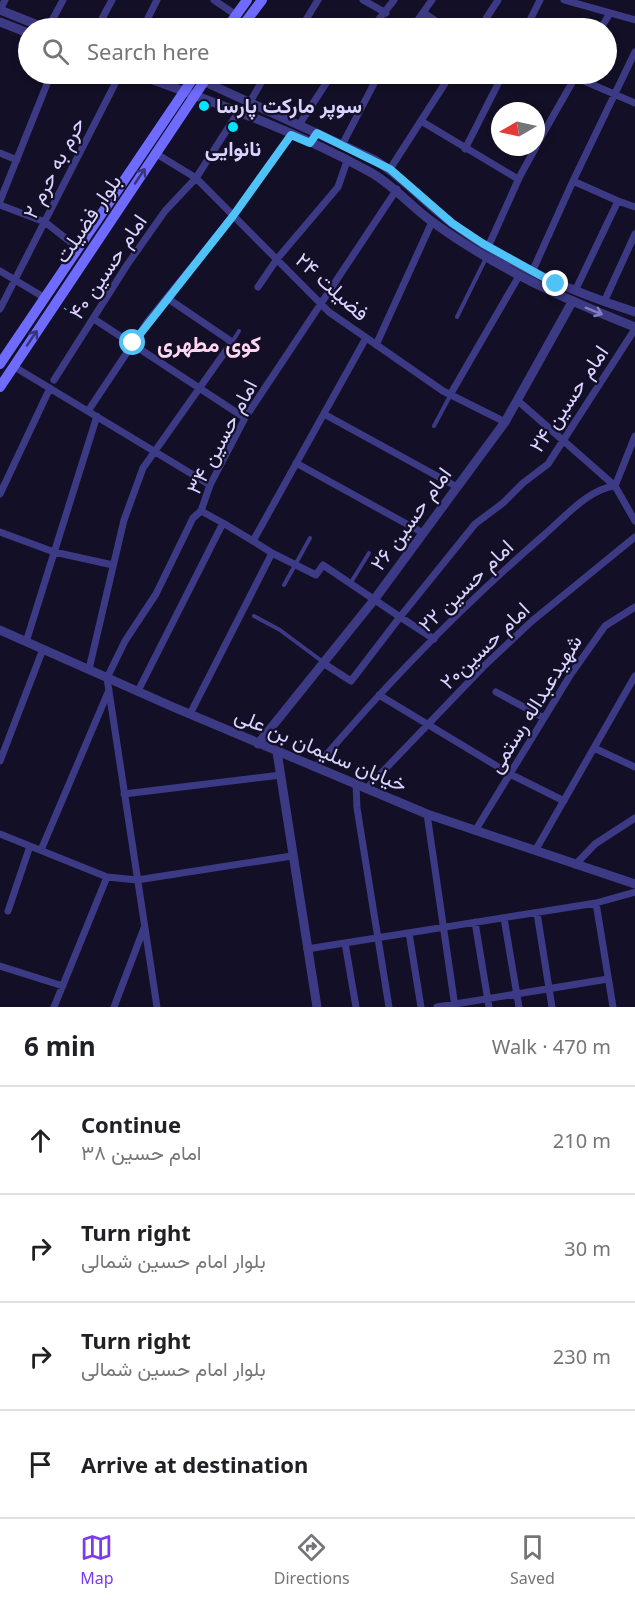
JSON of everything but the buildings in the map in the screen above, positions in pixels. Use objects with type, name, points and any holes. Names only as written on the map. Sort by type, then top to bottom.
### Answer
[{"type":"main road","points":[[234,18],[247,0]]},
{"type":"main road","points":[[248,18],[262,0]]},
{"type":"main road","name":"بلوار فضیلت","points":[[0,387],[56,302],[99,226],[195,84]]},
{"type":"main road","name":"بلوار فضیلت","points":[[0,364],[78,248],[99,226],[155,153],[189,93]]},
{"type":"street","points":[[5,0],[0,10],[21,18]]},
{"type":"street","points":[[53,18],[63,0]]},
{"type":"street","points":[[102,18],[112,0]]},
{"type":"street","points":[[148,18],[157,0]]},
{"type":"street","points":[[214,0],[236,15]]},
{"type":"street","points":[[307,18],[318,0]]},
{"type":"street","points":[[363,0],[386,13]]},
{"type":"street","points":[[381,18],[394,0]]},
{"type":"street","points":[[420,18],[432,0]]},
{"type":"street","points":[[486,18],[498,0]]},
{"type":"street","points":[[531,18],[540,0]]},
{"type":"street","points":[[564,0],[635,20]]},
{"type":"street","points":[[424,13],[431,18]]},
{"type":"street","points":[[607,18],[610,13]]},
{"type":"street","points":[[1,25],[18,30]]},
{"type":"street","points":[[532,272],[635,52]]},
{"type":"street","points":[[47,84],[0,203],[45,222],[78,248]]},
{"type":"street","name":"حرم به حرم ۲","points":[[0,309],[115,84]]},
{"type":"street","points":[[164,84],[239,111],[347,160],[397,189],[432,222],[519,276],[572,302],[635,328]]},
{"type":"street","points":[[215,84],[390,169],[452,223],[532,272],[575,291],[635,312]]},
{"type":"street","points":[[250,102],[260,84]]},
{"type":"street","points":[[299,125],[326,84]]},
{"type":"street","points":[[342,145],[374,84]]},
{"type":"street","points":[[390,169],[445,84]]},
{"type":"street","points":[[465,149],[498,84]]},
{"type":"street","points":[[545,130],[569,84]]},
{"type":"street","points":[[593,84],[635,103]]},
{"type":"street","name":"امام حسین ۴۰","points":[[54,380],[127,265],[165,212],[196,178],[239,111]]},
{"type":"street","points":[[421,122],[518,179]]},
{"type":"street","points":[[310,143],[317,133]]},
{"type":"street","points":[[88,411],[133,343],[233,216],[291,135]]},
{"type":"street","points":[[0,153],[16,160]]},
{"type":"street","name":"فضیلت ۲۴","points":[[155,153],[196,178],[324,304],[329,312],[450,395],[505,422]]},
{"type":"street","points":[[488,247],[518,179],[531,156]]},
{"type":"street","points":[[258,287],[277,259],[338,187],[347,160]]},
{"type":"street","points":[[573,181],[635,207]]},
{"type":"street","name":"امام حسین ۳۴","points":[[107,678],[125,641],[156,594],[193,518],[201,511],[210,485],[245,418],[324,304],[397,189]]},
{"type":"street","points":[[575,291],[618,201]]},
{"type":"street","points":[[376,345],[432,222]]},
{"type":"street","points":[[604,302],[635,234]]},
{"type":"street","points":[[0,272],[45,298]]},
{"type":"street","points":[[450,395],[519,276]]},
{"type":"street","points":[[89,669],[124,520],[143,468],[232,342],[167,298]]},
{"type":"street","name":"امام حسین ۲۶","points":[[258,744],[374,600],[505,422],[572,302]]},
{"type":"street","points":[[94,319],[245,418]]},
{"type":"street","name":"امام حسین ۲۴","points":[[323,663],[351,681],[400,616],[475,524],[503,504],[523,483],[548,464],[635,328]]},
{"type":"street","points":[[253,541],[366,338]]},
{"type":"street","points":[[14,366],[210,485]]},
{"type":"street","points":[[0,494],[50,388]]},
{"type":"street","points":[[517,400],[615,486],[635,521]]},
{"type":"street","points":[[324,414],[457,487]]},
{"type":"street","points":[[26,642],[97,416]]},
{"type":"street","points":[[615,486],[635,436]]},
{"type":"street","points":[[296,463],[423,533]]},
{"type":"street","name":"امام حسین ۲۲","points":[[316,767],[379,695],[477,594],[585,500],[606,487],[615,486]]},
{"type":"street","points":[[201,511],[315,575],[323,566],[434,639]]},
{"type":"street","points":[[138,691],[223,523]]},
{"type":"street","points":[[0,531],[54,552],[113,565]]},
{"type":"street","name":"امام حسین۲۰","points":[[367,788],[483,667],[532,621],[635,537]]},
{"type":"street","points":[[190,714],[272,552]]},
{"type":"street","name":"شهیدعبداله رستمی","points":[[475,831],[544,718],[605,626],[635,607]]},
{"type":"street","name":"خیابان سلیمان بن علی","points":[[0,630],[258,744],[427,814],[635,884]]},
{"type":"street","points":[[0,761],[43,649]]},
{"type":"street","points":[[107,678],[157,1007]]},
{"type":"street","points":[[535,851],[634,679]]},
{"type":"street","points":[[41,850],[109,690]]},
{"type":"street","points":[[496,692],[544,718]]},
{"type":"street","points":[[379,695],[510,774],[564,801]]},
{"type":"street","points":[[594,748],[635,767]]},
{"type":"street","points":[[277,752],[316,1007]]},
{"type":"street","points":[[124,794],[281,775]]},
{"type":"street","points":[[356,784],[357,808],[389,1007]]},
{"type":"street","points":[[427,814],[455,1006]]},
{"type":"street","points":[[575,865],[595,844],[635,818]]},
{"type":"street","points":[[0,834],[107,877],[137,880],[292,856]]},
{"type":"street","points":[[8,911],[30,846]]},
{"type":"street","points":[[54,1007],[107,877]]},
{"type":"street","points":[[307,949],[596,903],[635,892]]},
{"type":"street","points":[[596,903],[613,1007]]},
{"type":"street","points":[[537,913],[552,1007]]},
{"type":"street","points":[[504,918],[519,1007]]},
{"type":"street","points":[[475,922],[488,1003]]},
{"type":"street","points":[[114,1007],[144,926]]},
{"type":"street","points":[[409,933],[421,1007]]},
{"type":"street","points":[[345,943],[356,1007]]},
{"type":"street","points":[[0,966],[63,986]]},
{"type":"street","points":[[437,1007],[488,1003],[516,994],[608,979]]},
{"type":"lane","points":[[457,317],[487,257]]},
{"type":"lane","points":[[232,342],[239,331]]},
{"type":"lane","points":[[434,426],[450,395]]},
{"type":"lane","points":[[284,585],[293,564],[310,538]]},
{"type":"lane","points":[[350,585],[369,553]]},
{"type":"lane","points":[[254,616],[280,630],[323,663]]},
{"type":"path","points":[[56,302],[88,326]]},
{"type":"place","name":"سوپر مارکت پارسا","points":[[204,106]]},
{"type":"place","name":"نانوایی","points":[[233,127]]},
{"type":"district","name":"کوی مطهری","points":[[209,344]]},
{"type":"route","points":[[133,343],[148,321],[233,216],[291,135],[310,143],[317,133],[375,160],[398,174],[452,223],[482,243],[556,284]]}]
